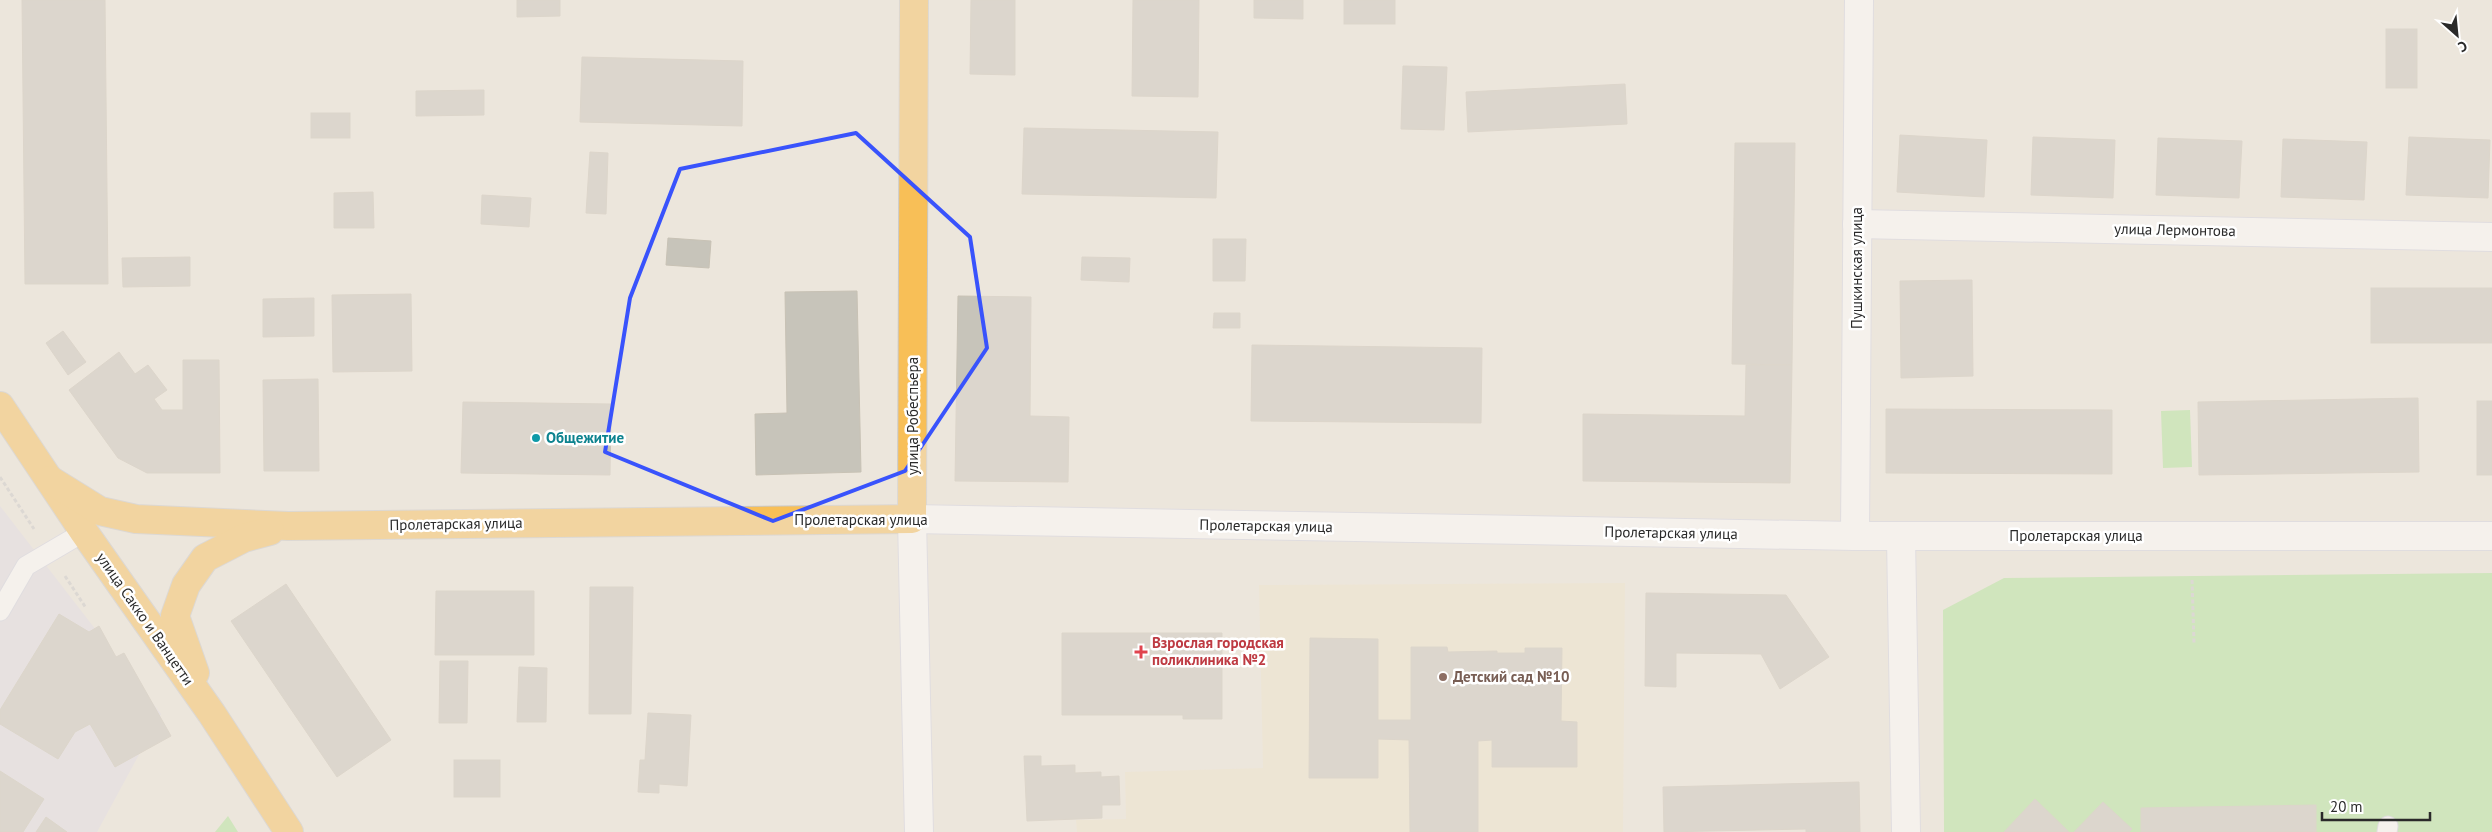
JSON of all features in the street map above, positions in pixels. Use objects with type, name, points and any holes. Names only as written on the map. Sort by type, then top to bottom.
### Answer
[{"type":"highway","name":"улица Робеспьера","points":[[912,519],[914,0]]},
{"type":"highway","name":"улица Сакко и Ванцетти","points":[[0,406],[84,532],[212,714],[289,832]]},
{"type":"highway","name":"Пролетарская улица","points":[[50,480],[100,511],[136,519],[288,526],[912,519]]},
{"type":"highway","points":[[212,714],[185,648],[175,616],[186,585],[205,558],[244,538],[288,526]]},
{"type":"street","name":"Пушкинская улица","points":[[1855,536],[1859,0]]},
{"type":"street","name":"улица Лермонтова","points":[[1857,224],[2492,237]]},
{"type":"street","name":"Пролетарская улица","points":[[912,519],[1855,536],[2492,536]]},
{"type":"street","name":"улица Робеспьера","points":[[912,519],[919,832]]},
{"type":"street","points":[[1902,536],[1906,832]]},
{"type":"lane","points":[[0,611],[26,566],[84,532]]},
{"type":"path","points":[[2192,580],[2194,643]]},
{"type":"highlighted area","points":[[856,133],[970,237],[987,348],[905,471],[773,521],[605,452],[630,298],[680,169]]},
{"type":"shaded area","points":[[0,506],[161,714],[97,832],[0,832]]},
{"type":"shaded area","name":"Детский сад №10","points":[[1625,583],[1623,832],[1077,832],[1076,820],[1126,819],[1125,772],[1263,768],[1259,585]]},
{"type":"green space","points":[[2190,410],[2192,467],[2163,468],[2161,411]]},
{"type":"green space","points":[[2492,573],[2492,832],[1944,832],[1943,610],[2004,578]]},
{"type":"green space","points":[[228,816],[238,832],[215,832]]},
{"type":"building","points":[[22,0],[105,0],[108,284],[25,284]]},
{"type":"building","points":[[517,0],[560,0],[560,16],[517,17]]},
{"type":"building","points":[[971,0],[1015,0],[1015,75],[970,74]]},
{"type":"building","points":[[1133,0],[1199,0],[1198,97],[1132,96]]},
{"type":"building","points":[[1254,0],[1303,0],[1303,19],[1254,18]]},
{"type":"building","points":[[1344,0],[1395,0],[1395,24],[1344,24]]},
{"type":"building","points":[[2386,29],[2417,29],[2417,88],[2386,88]]},
{"type":"building","points":[[582,57],[743,61],[742,126],[580,122]]},
{"type":"building","points":[[1403,66],[1447,67],[1444,130],[1401,129]]},
{"type":"building","points":[[1625,84],[1627,124],[1468,132],[1466,92]]},
{"type":"building","points":[[484,90],[484,115],[416,116],[416,91]]},
{"type":"building","points":[[311,113],[350,113],[350,138],[311,138]]},
{"type":"building","points":[[1024,128],[1218,132],[1216,198],[1022,194]]},
{"type":"building","points":[[1900,135],[1987,140],[1984,197],[1897,192]]},
{"type":"building","points":[[2033,137],[2115,140],[2113,198],[2031,195]]},
{"type":"building","points":[[2409,137],[2490,140],[2488,198],[2406,195]]},
{"type":"building","points":[[2158,138],[2242,141],[2239,198],[2156,195]]},
{"type":"building","points":[[2283,139],[2367,142],[2364,200],[2281,197]]},
{"type":"building","points":[[1735,143],[1795,143],[1792,365],[1732,364]]},
{"type":"building","points":[[590,152],[608,153],[606,214],[586,213]]},
{"type":"building","points":[[373,192],[374,228],[334,228],[334,193]]},
{"type":"building","points":[[482,195],[531,198],[529,227],[481,224]]},
{"type":"building","points":[[668,238],[711,241],[709,268],[666,265]]},
{"type":"building","points":[[1213,239],[1246,239],[1245,281],[1213,281]]},
{"type":"building","points":[[190,257],[190,286],[123,287],[122,258]]},
{"type":"building","points":[[1082,257],[1130,258],[1129,282],[1081,280]]},
{"type":"building","points":[[1972,280],[1973,376],[1901,378],[1900,281]]},
{"type":"building","points":[[2371,288],[2492,288],[2492,343],[2371,343]]},
{"type":"building","points":[[857,291],[861,472],[756,475],[755,414],[787,413],[785,292]]},
{"type":"building","points":[[411,294],[412,371],[333,372],[332,295]]},
{"type":"building","points":[[958,296],[1031,297],[1030,416],[1069,417],[1068,482],[955,481]]},
{"type":"building","points":[[314,298],[314,336],[263,337],[263,299]]},
{"type":"building","points":[[1214,313],[1240,313],[1240,328],[1213,328]]},
{"type":"building","points":[[63,331],[86,362],[68,375],[46,343]]},
{"type":"building","points":[[1252,345],[1482,348],[1481,423],[1251,421]]},
{"type":"building","points":[[119,352],[135,374],[148,365],[167,390],[154,399],[162,410],[183,410],[183,360],[219,360],[220,473],[147,473],[118,458],[69,390]]},
{"type":"building","points":[[1746,365],[1792,365],[1790,483],[1583,481],[1583,414],[1745,416]]},
{"type":"building","points":[[318,379],[319,471],[264,471],[263,380]]},
{"type":"building","points":[[2418,398],[2419,472],[2199,475],[2198,402]]},
{"type":"building","points":[[2477,401],[2492,401],[2492,475],[2477,475]]},
{"type":"building","name":"Общежитие","points":[[463,402],[611,404],[610,475],[461,473]]},
{"type":"building","points":[[1886,409],[2112,410],[2112,474],[1886,473]]},
{"type":"building","points":[[286,584],[391,740],[337,777],[231,621]]},
{"type":"building","points":[[590,587],[633,587],[631,714],[589,714]]},
{"type":"building","points":[[436,591],[534,591],[534,655],[435,655]]},
{"type":"building","points":[[1646,593],[1786,595],[1829,657],[1780,689],[1761,654],[1676,653],[1676,687],[1645,686]]},
{"type":"building","points":[[59,614],[89,632],[99,626],[116,657],[124,653],[171,736],[115,767],[90,724],[75,732],[58,759],[0,724],[0,710]]},
{"type":"building","points":[[1062,633],[1222,633],[1222,719],[1183,719],[1183,715],[1062,715]]},
{"type":"building","points":[[1310,638],[1378,639],[1378,720],[1411,720],[1411,647],[1447,647],[1448,652],[1497,651],[1497,653],[1525,653],[1525,648],[1562,648],[1561,721],[1577,722],[1577,767],[1492,767],[1492,740],[1478,741],[1478,832],[1410,832],[1409,740],[1378,739],[1378,778],[1309,778]]},
{"type":"building","points":[[440,661],[468,661],[467,723],[439,723]]},
{"type":"building","points":[[519,667],[547,668],[546,722],[517,722]]},
{"type":"building","points":[[648,713],[691,715],[687,786],[659,784],[659,793],[638,792],[640,760],[645,760]]},
{"type":"building","points":[[1024,756],[1041,756],[1041,766],[1075,765],[1075,773],[1101,772],[1101,777],[1119,776],[1120,805],[1102,805],[1102,818],[1027,821]]},
{"type":"building","points":[[454,760],[500,760],[500,797],[454,797]]},
{"type":"building","points":[[0,771],[44,799],[23,832],[0,832]]},
{"type":"building","points":[[1859,782],[1860,832],[1806,832],[1806,829],[1664,832],[1663,787]]},
{"type":"building","points":[[2035,799],[2069,832],[2004,832]]},
{"type":"building","points":[[2103,802],[2132,829],[2129,832],[2074,832]]},
{"type":"building","points":[[2316,805],[2316,832],[2141,832],[2141,808]]},
{"type":"building","points":[[46,817],[67,832],[36,832]]},
{"type":"place","name":"Общежитие","points":[[536,438]]},
{"type":"place","name":"Взрослая городская поликлиника №2","points":[[1141,652]]},
{"type":"place","name":"Детский сад №10","points":[[1443,677]]}]
